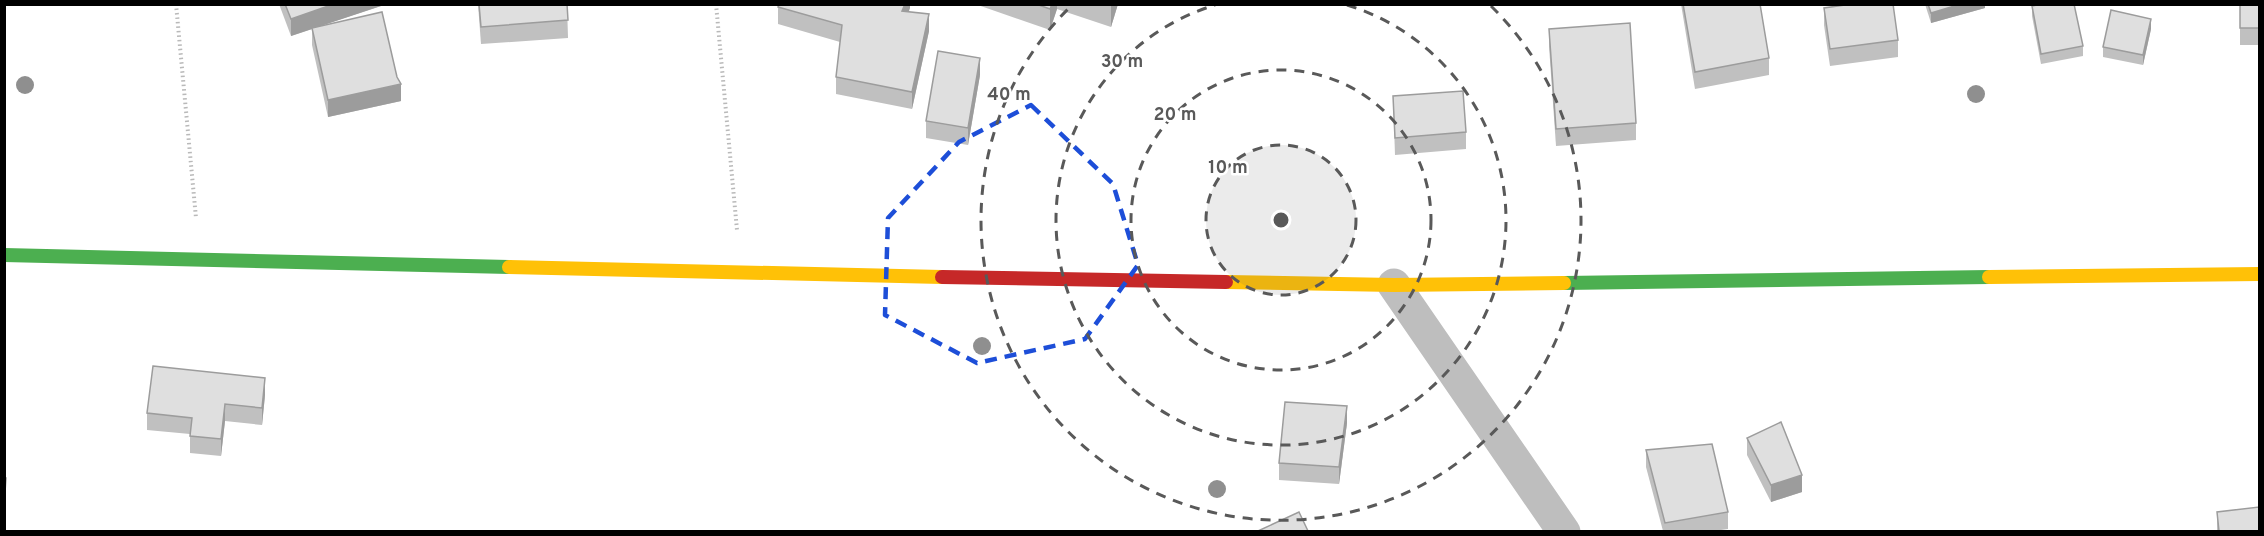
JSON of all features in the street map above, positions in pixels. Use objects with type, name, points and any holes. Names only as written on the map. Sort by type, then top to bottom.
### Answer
[{"type":"street","points":[[4,255],[741,273],[1394,285],[2259,274]]},
{"type":"street","points":[[1394,285],[1564,531]]},
{"type":"path","points":[[176,4],[200,258]]},
{"type":"path","points":[[716,4],[741,273]]},
{"type":"highlighted area","points":[[1031,105],[1113,184],[1138,265],[1085,339],[977,363],[885,315],[888,218],[959,142]]},
{"type":"building","points":[[285,4],[334,4],[291,19]]},
{"type":"building","points":[[479,4],[567,4],[568,20],[481,27]]},
{"type":"building","points":[[779,4],[905,4],[902,11],[929,14],[912,92],[836,77],[842,25],[778,7]]},
{"type":"building","points":[[1036,4],[1052,4],[1050,9]]},
{"type":"building","points":[[1683,4],[1760,4],[1769,58],[1695,72]]},
{"type":"building","points":[[1852,4],[1893,4],[1898,40],[1830,49],[1824,8]]},
{"type":"building","points":[[1928,4],[1961,4],[1931,13]]},
{"type":"building","points":[[2074,4],[2083,46],[2041,54],[2032,6]]},
{"type":"building","points":[[2240,4],[2259,4],[2259,28],[2240,28]]},
{"type":"building","points":[[2111,10],[2151,19],[2143,55],[2103,47]]},
{"type":"building","points":[[382,12],[397,77],[401,84],[328,100],[312,28]]},
{"type":"building","points":[[1630,23],[1636,123],[1556,129],[1549,29]]},
{"type":"building","points":[[938,51],[980,58],[968,128],[926,121]]},
{"type":"building","points":[[1463,91],[1466,132],[1395,138],[1393,96]]},
{"type":"building","points":[[153,366],[265,378],[262,408],[225,404],[221,439],[190,436],[192,418],[147,413]]},
{"type":"building","points":[[1285,402],[1347,406],[1339,467],[1279,463]]},
{"type":"building","points":[[1781,422],[1802,475],[1771,485],[1747,438]]},
{"type":"building","points":[[1712,444],[1728,512],[1665,523],[1646,450]]},
{"type":"building","points":[[4,478],[6,478],[4,506]]},
{"type":"building","points":[[2259,507],[2259,531],[2219,531],[2217,512]]},
{"type":"building","points":[[1299,512],[1308,531],[1258,531]]},
{"type":"traffic: fast","points":[[4,255],[509,267]]},
{"type":"traffic: fast","points":[[1564,283],[1989,277]]},
{"type":"traffic: slow","points":[[509,267],[942,277]]},
{"type":"traffic: slow","points":[[1989,277],[2260,274]]},
{"type":"traffic: slow","points":[[1226,282],[1394,285],[1564,283]]},
{"type":"traffic: jam","points":[[942,277],[1226,282]]}]
